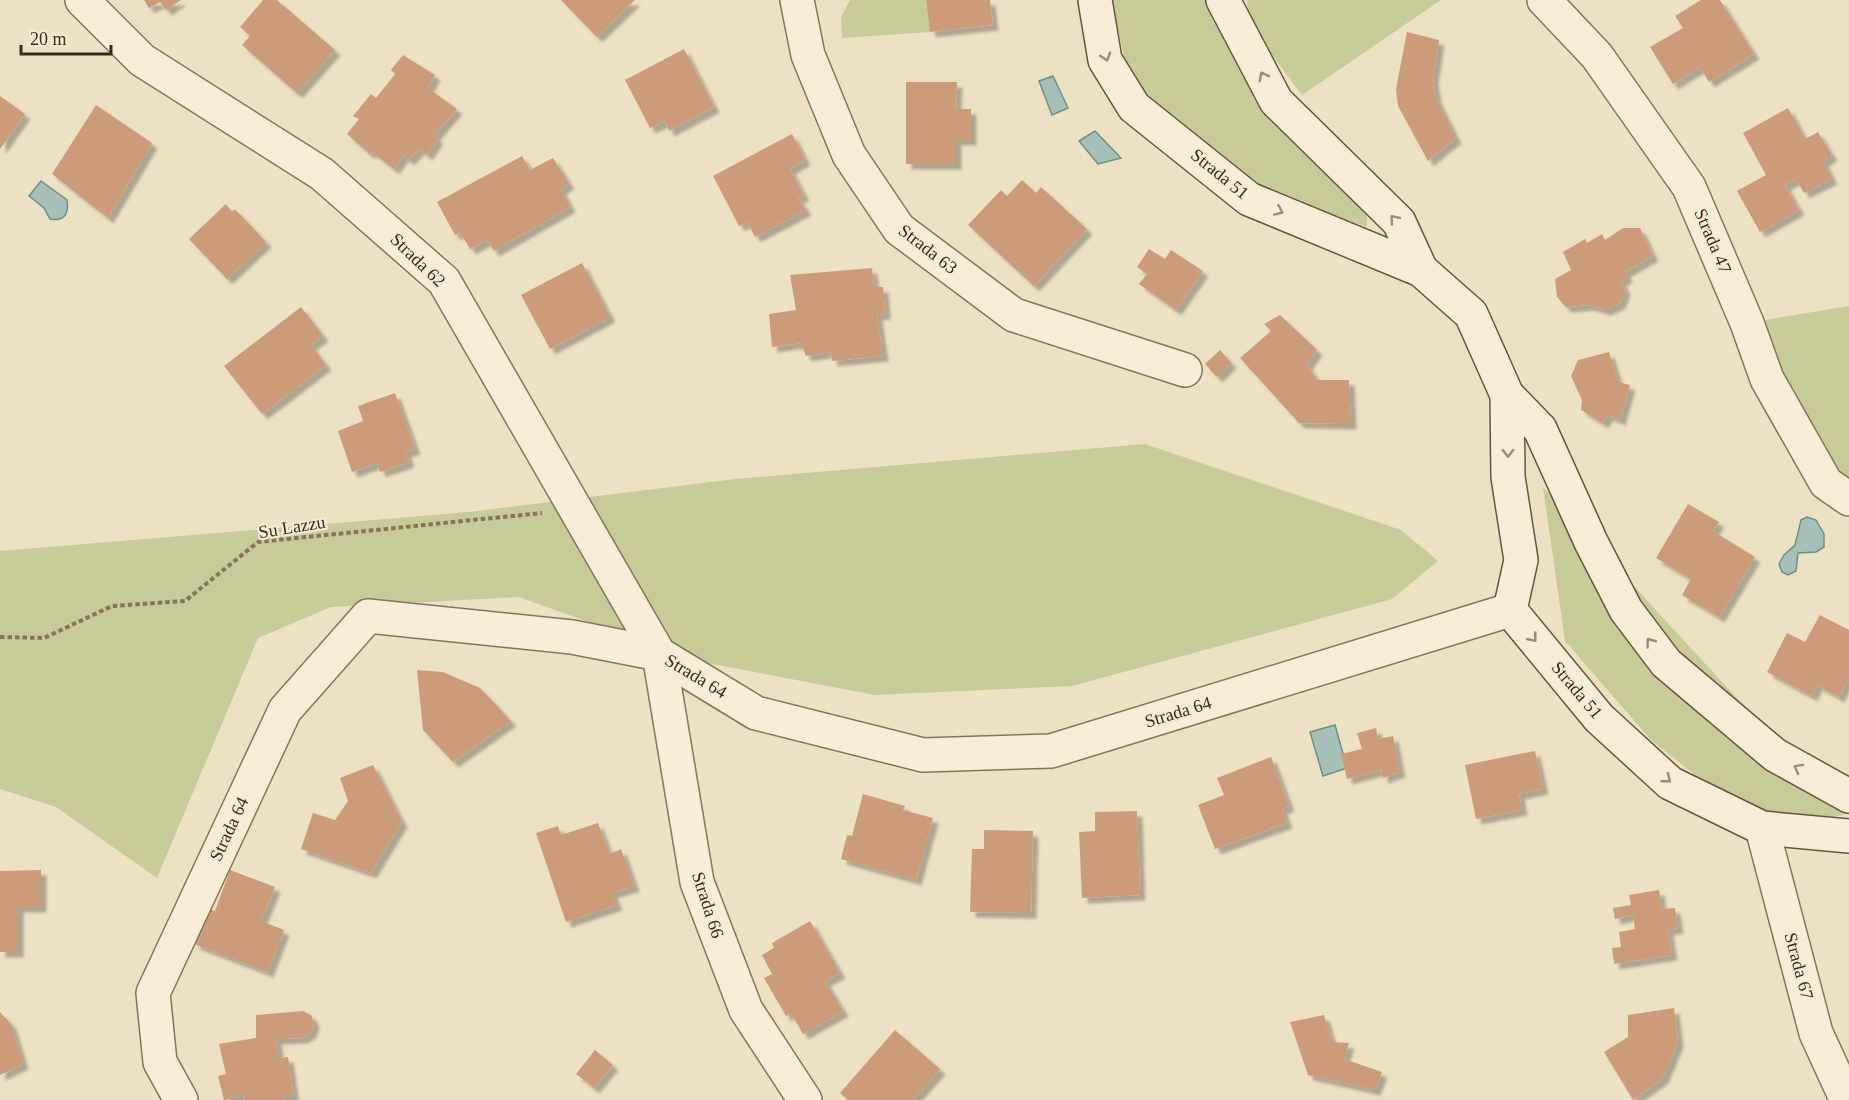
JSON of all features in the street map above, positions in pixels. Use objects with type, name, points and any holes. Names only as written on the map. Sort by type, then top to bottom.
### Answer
[{"type":"street","name":"Strada 62","points":[[82,0],[142,60],[322,174],[444,281],[659,654]]},
{"type":"street","name":"Strada 63","points":[[797,0],[808,55],[849,155],[898,229],[1014,315],[1185,369]]},
{"type":"street","name":"Strada 51","points":[[1095,0],[1105,60],[1134,107],[1250,199],[1421,270],[1471,314],[1507,395],[1540,429],[1626,610],[1666,663],[1775,755],[1849,796]]},
{"type":"street","name":"Strada 51","points":[[1223,0],[1276,101],[1399,222],[1421,270]]},
{"type":"street","name":"Strada 47","points":[[1544,0],[1596,56],[1689,187],[1747,323],[1767,379],[1826,483],[1849,499]]},
{"type":"street","name":"Strada 51","points":[[1507,395],[1508,477],[1521,560],[1510,610],[1599,718],[1670,783],[1762,828],[1849,836]]},
{"type":"street","name":"Strada 64","points":[[181,1100],[160,1062],[153,993],[285,710],[368,616],[572,637],[659,654],[756,713],[923,754],[1051,751],[1510,610]]},
{"type":"street","name":"Strada 66","points":[[659,654],[697,882],[746,1010],[806,1100]]},
{"type":"street","name":"Strada 67","points":[[1762,828],[1816,1033],[1844,1094],[1849,1097]]},
{"type":"path","name":"Su Lazzu","points":[[0,637],[44,638],[112,606],[185,601],[258,542],[540,513],[578,513]]},
{"type":"green space","points":[[850,0],[926,0],[930,32],[842,38],[841,17]]},
{"type":"green space","points":[[1112,0],[1212,0],[1367,210],[1367,227],[1250,186],[1152,105],[1125,62]]},
{"type":"green space","points":[[1247,0],[1441,0],[1302,95],[1250,26]]},
{"type":"green space","points":[[1849,306],[1849,493],[1747,323]]},
{"type":"green space","points":[[1145,444],[1401,530],[1438,561],[1392,599],[1072,686],[875,695],[697,661],[519,597],[331,607],[258,638],[157,878],[56,807],[0,789],[0,551],[469,512],[735,479]]},
{"type":"green space","points":[[1543,487],[1844,815],[1762,828],[1651,740],[1565,641]]},
{"type":"water","points":[[1053,76],[1068,108],[1052,115],[1039,81]]},
{"type":"water","points":[[1095,131],[1121,158],[1098,164],[1079,141]]},
{"type":"water","points":[[41,181],[67,200],[66,213],[62,218],[50,219],[44,208],[29,196]]},
{"type":"water","points":[[1807,517],[1816,520],[1824,534],[1824,547],[1816,552],[1798,553],[1796,571],[1788,575],[1782,572],[1779,564],[1784,555],[1795,545],[1801,520]]},
{"type":"water","points":[[1335,725],[1347,768],[1323,776],[1310,732]]},
{"type":"building","points":[[144,0],[181,0],[166,10],[160,2],[149,8]]},
{"type":"building","points":[[263,0],[277,0],[335,50],[297,93],[242,45],[250,36],[240,27]]},
{"type":"building","points":[[561,0],[635,0],[597,37]]},
{"type":"building","points":[[926,0],[990,0],[993,25],[930,32]]},
{"type":"building","points":[[1701,0],[1720,0],[1754,54],[1709,82],[1700,67],[1673,84],[1650,47],[1683,28],[1675,16]]},
{"type":"building","points":[[1407,32],[1439,40],[1433,79],[1436,98],[1456,138],[1428,161],[1398,106],[1396,89]]},
{"type":"building","points":[[684,49],[714,107],[669,131],[665,121],[650,128],[625,80]]},
{"type":"building","points":[[403,55],[435,75],[428,88],[457,109],[434,136],[438,139],[427,155],[419,149],[409,160],[404,155],[394,169],[371,151],[370,154],[347,134],[359,119],[353,116],[371,94],[376,98],[395,74],[391,70]]},
{"type":"building","points":[[906,82],[957,82],[956,109],[971,109],[971,140],[956,140],[956,164],[906,164]]},
{"type":"building","points":[[0,96],[25,114],[0,149]]},
{"type":"building","points":[[96,105],[152,143],[108,218],[52,174]]},
{"type":"building","points":[[1788,108],[1805,139],[1818,132],[1832,156],[1823,161],[1832,179],[1804,193],[1796,179],[1785,185],[1799,210],[1760,232],[1737,191],[1766,175],[1743,133]]},
{"type":"building","points":[[792,134],[805,160],[790,169],[804,196],[798,198],[806,210],[755,237],[747,222],[739,226],[713,176]]},
{"type":"building","points":[[522,156],[530,170],[553,158],[569,184],[561,189],[570,207],[494,251],[487,240],[470,249],[460,232],[455,235],[437,202]]},
{"type":"building","points":[[1022,180],[1036,193],[1041,187],[1087,229],[1034,286],[968,225],[1001,190],[1007,196]]},
{"type":"building","points":[[226,204],[232,212],[235,209],[266,242],[227,279],[189,239]]},
{"type":"building","points":[[1623,228],[1640,228],[1653,256],[1625,272],[1627,278],[1621,281],[1625,290],[1620,303],[1606,310],[1588,305],[1566,307],[1557,297],[1555,279],[1571,270],[1563,252],[1585,239],[1587,243],[1602,234],[1605,240]]},
{"type":"building","points":[[1149,249],[1165,259],[1171,250],[1203,271],[1176,310],[1139,284],[1147,274],[1137,267]]},
{"type":"building","points":[[582,263],[610,317],[550,349],[521,295]]},
{"type":"building","points":[[872,268],[874,287],[883,287],[885,314],[877,315],[883,356],[832,361],[831,352],[806,356],[801,343],[772,347],[769,314],[796,310],[790,275]]},
{"type":"building","points":[[301,307],[323,336],[311,345],[326,365],[262,414],[224,366]]},
{"type":"building","points":[[1280,315],[1317,350],[1307,365],[1317,380],[1349,380],[1351,424],[1299,423],[1240,358],[1271,331],[1264,324]]},
{"type":"building","points":[[1220,350],[1231,363],[1217,377],[1205,364]]},
{"type":"building","points":[[1609,352],[1618,382],[1630,385],[1620,420],[1608,415],[1603,423],[1581,410],[1582,400],[1571,376],[1578,360]]},
{"type":"building","points":[[395,393],[415,449],[406,452],[409,462],[380,472],[377,463],[352,472],[338,431],[363,421],[358,406]]},
{"type":"building","points":[[1688,504],[1719,522],[1713,531],[1755,557],[1719,617],[1682,595],[1691,579],[1656,558]]},
{"type":"building","points":[[1820,615],[1849,630],[1849,677],[1839,697],[1817,685],[1812,696],[1767,672],[1787,633],[1805,642]]},
{"type":"building","points":[[417,670],[443,672],[480,688],[511,721],[453,762],[423,730]]},
{"type":"building","points":[[1376,728],[1378,739],[1393,736],[1400,772],[1383,778],[1381,770],[1347,779],[1341,754],[1362,749],[1357,733]]},
{"type":"building","points":[[1535,751],[1543,789],[1519,794],[1522,810],[1476,819],[1465,765]]},
{"type":"building","points":[[1271,757],[1289,806],[1282,809],[1287,823],[1215,849],[1198,805],[1224,795],[1217,778]]},
{"type":"building","points":[[373,765],[402,822],[371,873],[301,849],[313,813],[335,820],[348,801],[340,778]]},
{"type":"building","points":[[863,794],[905,806],[903,810],[933,818],[916,880],[841,859],[847,835],[852,836]]},
{"type":"building","points":[[1137,811],[1140,895],[1082,898],[1079,832],[1095,831],[1095,812]]},
{"type":"building","points":[[598,823],[609,854],[621,849],[634,886],[612,893],[617,905],[566,922],[536,833],[558,826],[561,835]]},
{"type":"building","points":[[984,830],[1033,831],[1031,913],[970,912],[972,849],[984,849]]},
{"type":"building","points":[[41,870],[41,907],[18,907],[18,952],[0,952],[0,871]]},
{"type":"building","points":[[230,870],[275,887],[261,921],[284,930],[268,972],[194,944],[207,908],[215,911]]},
{"type":"building","points":[[1659,890],[1662,909],[1675,908],[1678,928],[1668,930],[1672,955],[1614,964],[1612,948],[1621,947],[1619,932],[1635,929],[1633,915],[1615,919],[1613,908],[1631,905],[1629,895]]},
{"type":"building","points":[[810,921],[840,973],[825,981],[843,1011],[803,1034],[791,1013],[786,1016],[764,978],[772,974],[762,955],[774,948],[772,943]]},
{"type":"building","points":[[1674,1008],[1678,1042],[1663,1078],[1633,1100],[1604,1052],[1628,1037],[1628,1015]]},
{"type":"building","points":[[303,1011],[311,1015],[314,1023],[311,1033],[302,1038],[276,1039],[279,1058],[288,1057],[294,1097],[283,1097],[284,1100],[245,1100],[244,1095],[224,1100],[218,1076],[226,1074],[219,1044],[256,1038],[256,1015]]},
{"type":"building","points":[[0,1012],[11,1024],[23,1064],[0,1075]]},
{"type":"building","points":[[1324,1015],[1332,1042],[1349,1043],[1344,1059],[1382,1072],[1375,1090],[1308,1075],[1290,1022]]},
{"type":"building","points":[[895,1030],[940,1069],[913,1100],[848,1100],[840,1093]]},
{"type":"building","points":[[595,1050],[613,1065],[594,1088],[576,1074]]}]
